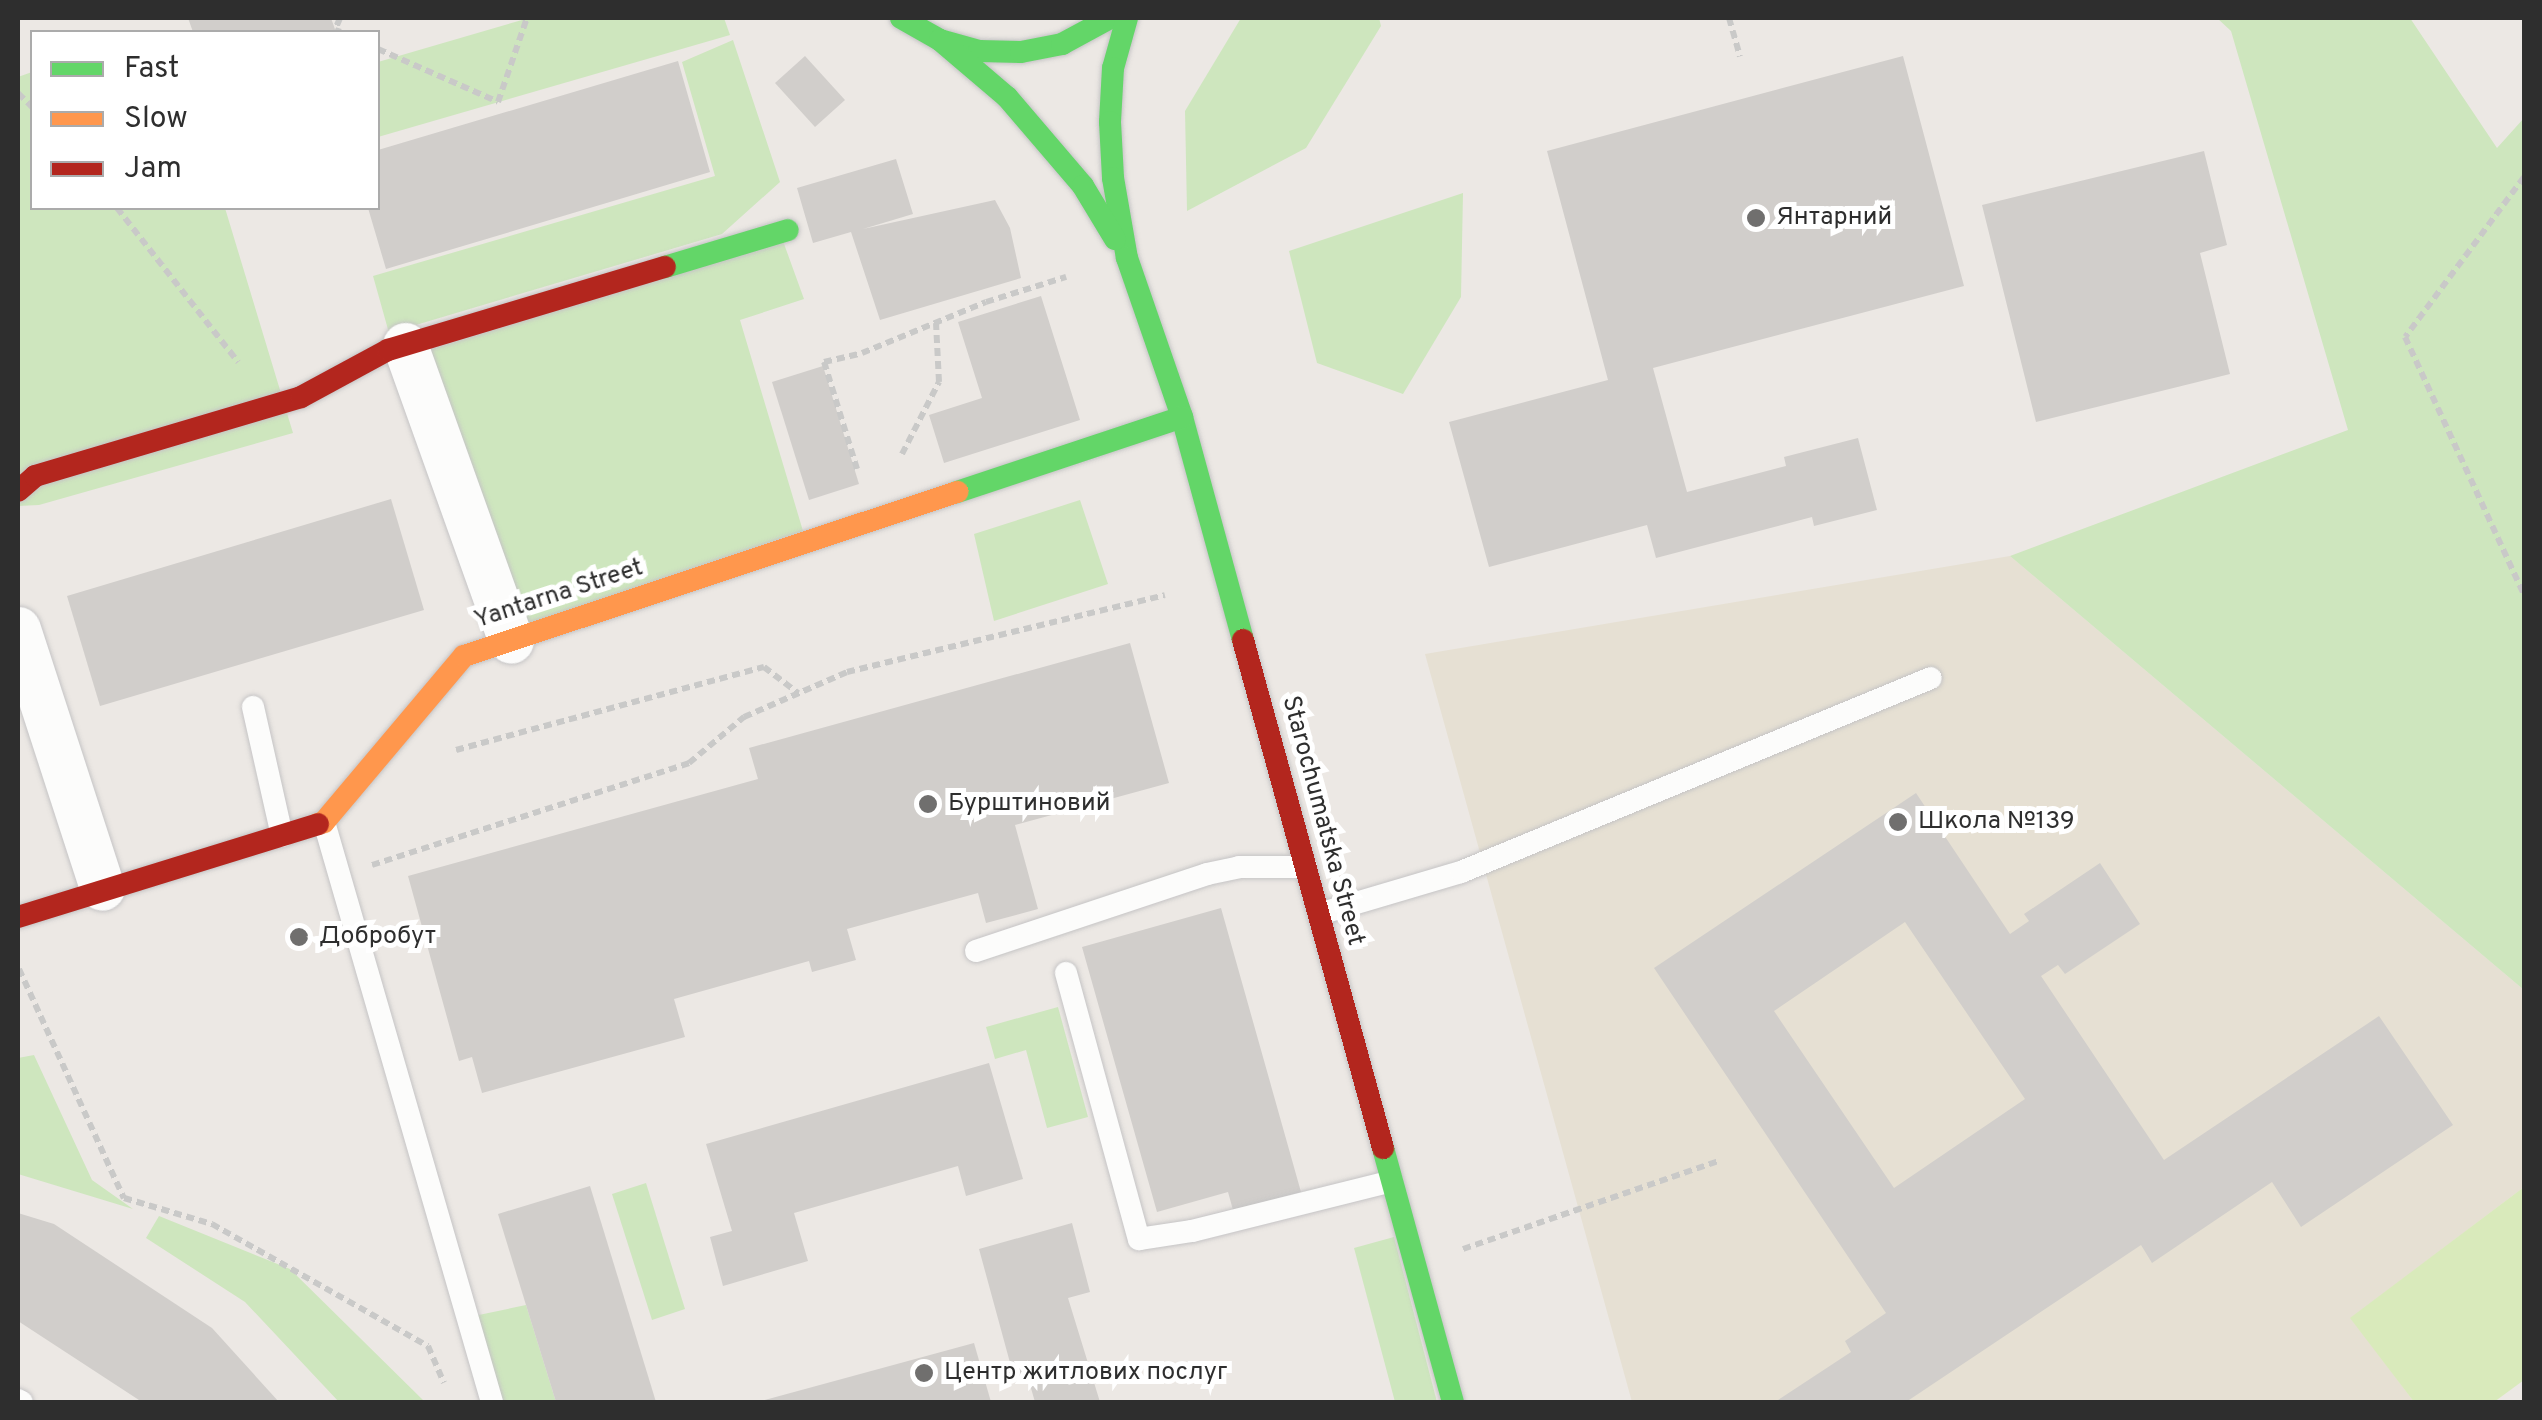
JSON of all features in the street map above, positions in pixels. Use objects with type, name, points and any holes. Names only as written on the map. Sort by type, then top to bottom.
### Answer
[{"type":"street","name":"Starochumatska Street","points":[[900,18],[940,40],[1008,97],[1083,186],[1126,258]]},
{"type":"street","name":"Starochumatska Street","points":[[940,40],[980,51],[1021,52],[1062,44],[1110,18]]},
{"type":"street","name":"Starochumatska Street","points":[[1127,18],[1112,68],[1110,122],[1113,178],[1126,258],[1182,417],[1453,1402]]},
{"type":"street","points":[[23,480],[301,397],[405,344],[788,230]]},
{"type":"street","points":[[405,344],[511,640]]},
{"type":"street","name":"Yantarna Street","points":[[324,822],[464,656],[1182,417]]},
{"type":"street","points":[[18,629],[102,888]]},
{"type":"street","points":[[18,917],[324,822]]},
{"type":"lane","points":[[1318,914],[1460,872],[1932,678]]},
{"type":"lane","points":[[253,706],[282,836]]},
{"type":"lane","points":[[324,822],[492,1402]]},
{"type":"lane","points":[[976,951],[1238,866],[1306,867]]},
{"type":"lane","points":[[1066,973],[1138,1239],[1192,1230],[1392,1181]]},
{"type":"path","points":[[380,49],[498,102],[526,18]]},
{"type":"path","points":[[1730,18],[1740,56]]},
{"type":"path","points":[[2524,177],[2406,337],[2524,594]]},
{"type":"path","points":[[118,210],[272,406]]},
{"type":"path","points":[[859,475],[824,362],[862,353],[1066,277]]},
{"type":"path","points":[[897,464],[940,382],[936,323]]},
{"type":"path","points":[[338,875],[689,763],[744,717],[848,672],[1165,595]]},
{"type":"path","points":[[440,754],[764,667],[798,693]]},
{"type":"path","points":[[18,966],[124,1198],[212,1224],[428,1346],[446,1388]]},
{"type":"path","points":[[1452,1252],[1719,1162]]},
{"type":"shaded area","name":"Школа №139","points":[[2010,556],[2524,990],[2524,1187],[2351,1318],[2414,1402],[1632,1402],[1425,654]]},
{"type":"green space","points":[[529,18],[724,18],[730,35],[380,136],[380,61]]},
{"type":"green space","points":[[1241,18],[1379,18],[1381,26],[1306,148],[1187,211],[1185,111]]},
{"type":"green space","points":[[2217,18],[2410,18],[2497,148],[2524,118],[2524,990],[2010,556],[2348,430],[2231,31]]},
{"type":"green space","points":[[733,40],[780,182],[722,234],[389,333],[373,276],[715,176],[682,62]]},
{"type":"green space","points":[[30,73],[30,210],[226,210],[293,433],[39,505],[18,506],[18,77]]},
{"type":"green space","points":[[1463,193],[1461,297],[1403,394],[1317,363],[1289,251]]},
{"type":"green space","points":[[783,241],[804,299],[740,320],[803,531],[521,626],[419,353]]},
{"type":"green space","points":[[1080,500],[1108,584],[994,621],[974,534]]},
{"type":"green space","points":[[1058,1007],[1088,1117],[1047,1128],[1026,1050],[995,1059],[986,1027]]},
{"type":"green space","points":[[34,1055],[92,1180],[133,1209],[18,1174],[18,1058]]},
{"type":"green space","points":[[646,1183],[685,1309],[652,1320],[612,1194]]},
{"type":"green space","points":[[2524,1187],[2524,1380],[2494,1402],[2414,1402],[2350,1318]]},
{"type":"green space","points":[[159,1216],[290,1269],[425,1402],[339,1402],[245,1302],[146,1238]]},
{"type":"green space","points":[[1394,1237],[1437,1402],[1395,1402],[1354,1248]]},
{"type":"green space","points":[[526,1305],[556,1402],[498,1402],[474,1316]]},
{"type":"building","points":[[188,18],[331,18],[335,30],[192,30]]},
{"type":"building","points":[[805,56],[845,100],[815,127],[775,83]]},
{"type":"building","name":"Янтарний","points":[[1903,56],[1964,286],[1653,368],[1687,492],[1786,466],[1784,457],[1858,438],[1877,510],[1814,526],[1812,517],[1656,558],[1647,525],[1489,567],[1449,422],[1608,380],[1547,151]]},
{"type":"building","points":[[678,61],[710,172],[386,269],[369,210],[380,210],[380,149]]},
{"type":"building","points":[[2204,151],[2227,245],[2200,253],[2230,374],[2036,422],[1982,205]]},
{"type":"building","points":[[896,159],[913,214],[863,229],[995,200],[1010,228],[1021,278],[880,320],[851,232],[813,243],[797,188]]},
{"type":"building","points":[[1041,296],[1080,420],[944,463],[929,415],[982,398],[958,322]]},
{"type":"building","points":[[823,366],[859,484],[809,500],[772,382]]},
{"type":"building","points":[[391,499],[424,610],[100,706],[67,596]]},
{"type":"building","points":[[1130,643],[1169,783],[1015,825],[1038,909],[986,923],[978,893],[847,929],[856,960],[812,972],[809,961],[674,999],[685,1037],[482,1093],[472,1057],[459,1061],[408,876],[758,779],[749,748]]},
{"type":"building","points":[[1916,793],[2010,934],[2029,921],[2024,914],[2100,863],[2140,924],[2065,974],[2058,965],[2041,976],[2164,1160],[2379,1016],[2453,1125],[2301,1227],[2272,1182],[2152,1263],[2141,1245],[1906,1402],[1775,1402],[1851,1352],[1845,1341],[1886,1313],[1654,968]],"holes":[[[1905,922],[2025,1099],[1894,1188],[1774,1011]]]},
{"type":"building","points":[[1221,908],[1301,1192],[1233,1210],[1228,1192],[1157,1212],[1082,947]]},
{"type":"building","points":[[989,1063],[1023,1179],[966,1196],[958,1166],[794,1213],[808,1261],[723,1286],[710,1237],[732,1231],[706,1144]]},
{"type":"building","points":[[590,1186],[656,1402],[556,1402],[498,1214]]},
{"type":"building","points":[[18,1213],[54,1224],[212,1328],[279,1402],[142,1402],[18,1321]]},
{"type":"building","points":[[1072,1223],[1090,1292],[1068,1298],[1100,1402],[1035,1402],[1028,1378],[1015,1381],[979,1249]]},
{"type":"building","name":"Центр житлових послуг","points":[[974,1343],[991,1402],[761,1402],[761,1401]]},
{"type":"traffic: fast","points":[[901,18],[940,40],[979,51],[1021,52],[1062,44],[1110,18]]},
{"type":"traffic: fast","points":[[1127,18],[1113,68],[1110,122],[1113,178],[1127,258],[1182,417],[1243,640]]},
{"type":"traffic: fast","points":[[940,40],[1007,97],[1083,186],[1115,239]]},
{"type":"traffic: fast","points":[[665,267],[788,230]]},
{"type":"traffic: fast","points":[[957,492],[1182,417]]},
{"type":"traffic: fast","points":[[1383,1148],[1453,1402]]},
{"type":"traffic: slow","points":[[318,824],[324,822],[464,656],[957,492]]},
{"type":"traffic: jam","points":[[18,491],[35,476],[301,397],[388,350],[665,267]]},
{"type":"traffic: jam","points":[[1243,640],[1383,1148]]},
{"type":"traffic: jam","points":[[18,917],[318,824]]},
{"type":"place","name":"Янтарний","points":[[1756,218]]},
{"type":"place","name":"Бурштиновий","points":[[928,804]]},
{"type":"place","name":"Школа №139","points":[[1898,822]]},
{"type":"place","name":"Добробут","points":[[299,937]]},
{"type":"place","name":"Центр житлових послуг","points":[[924,1373]]}]
